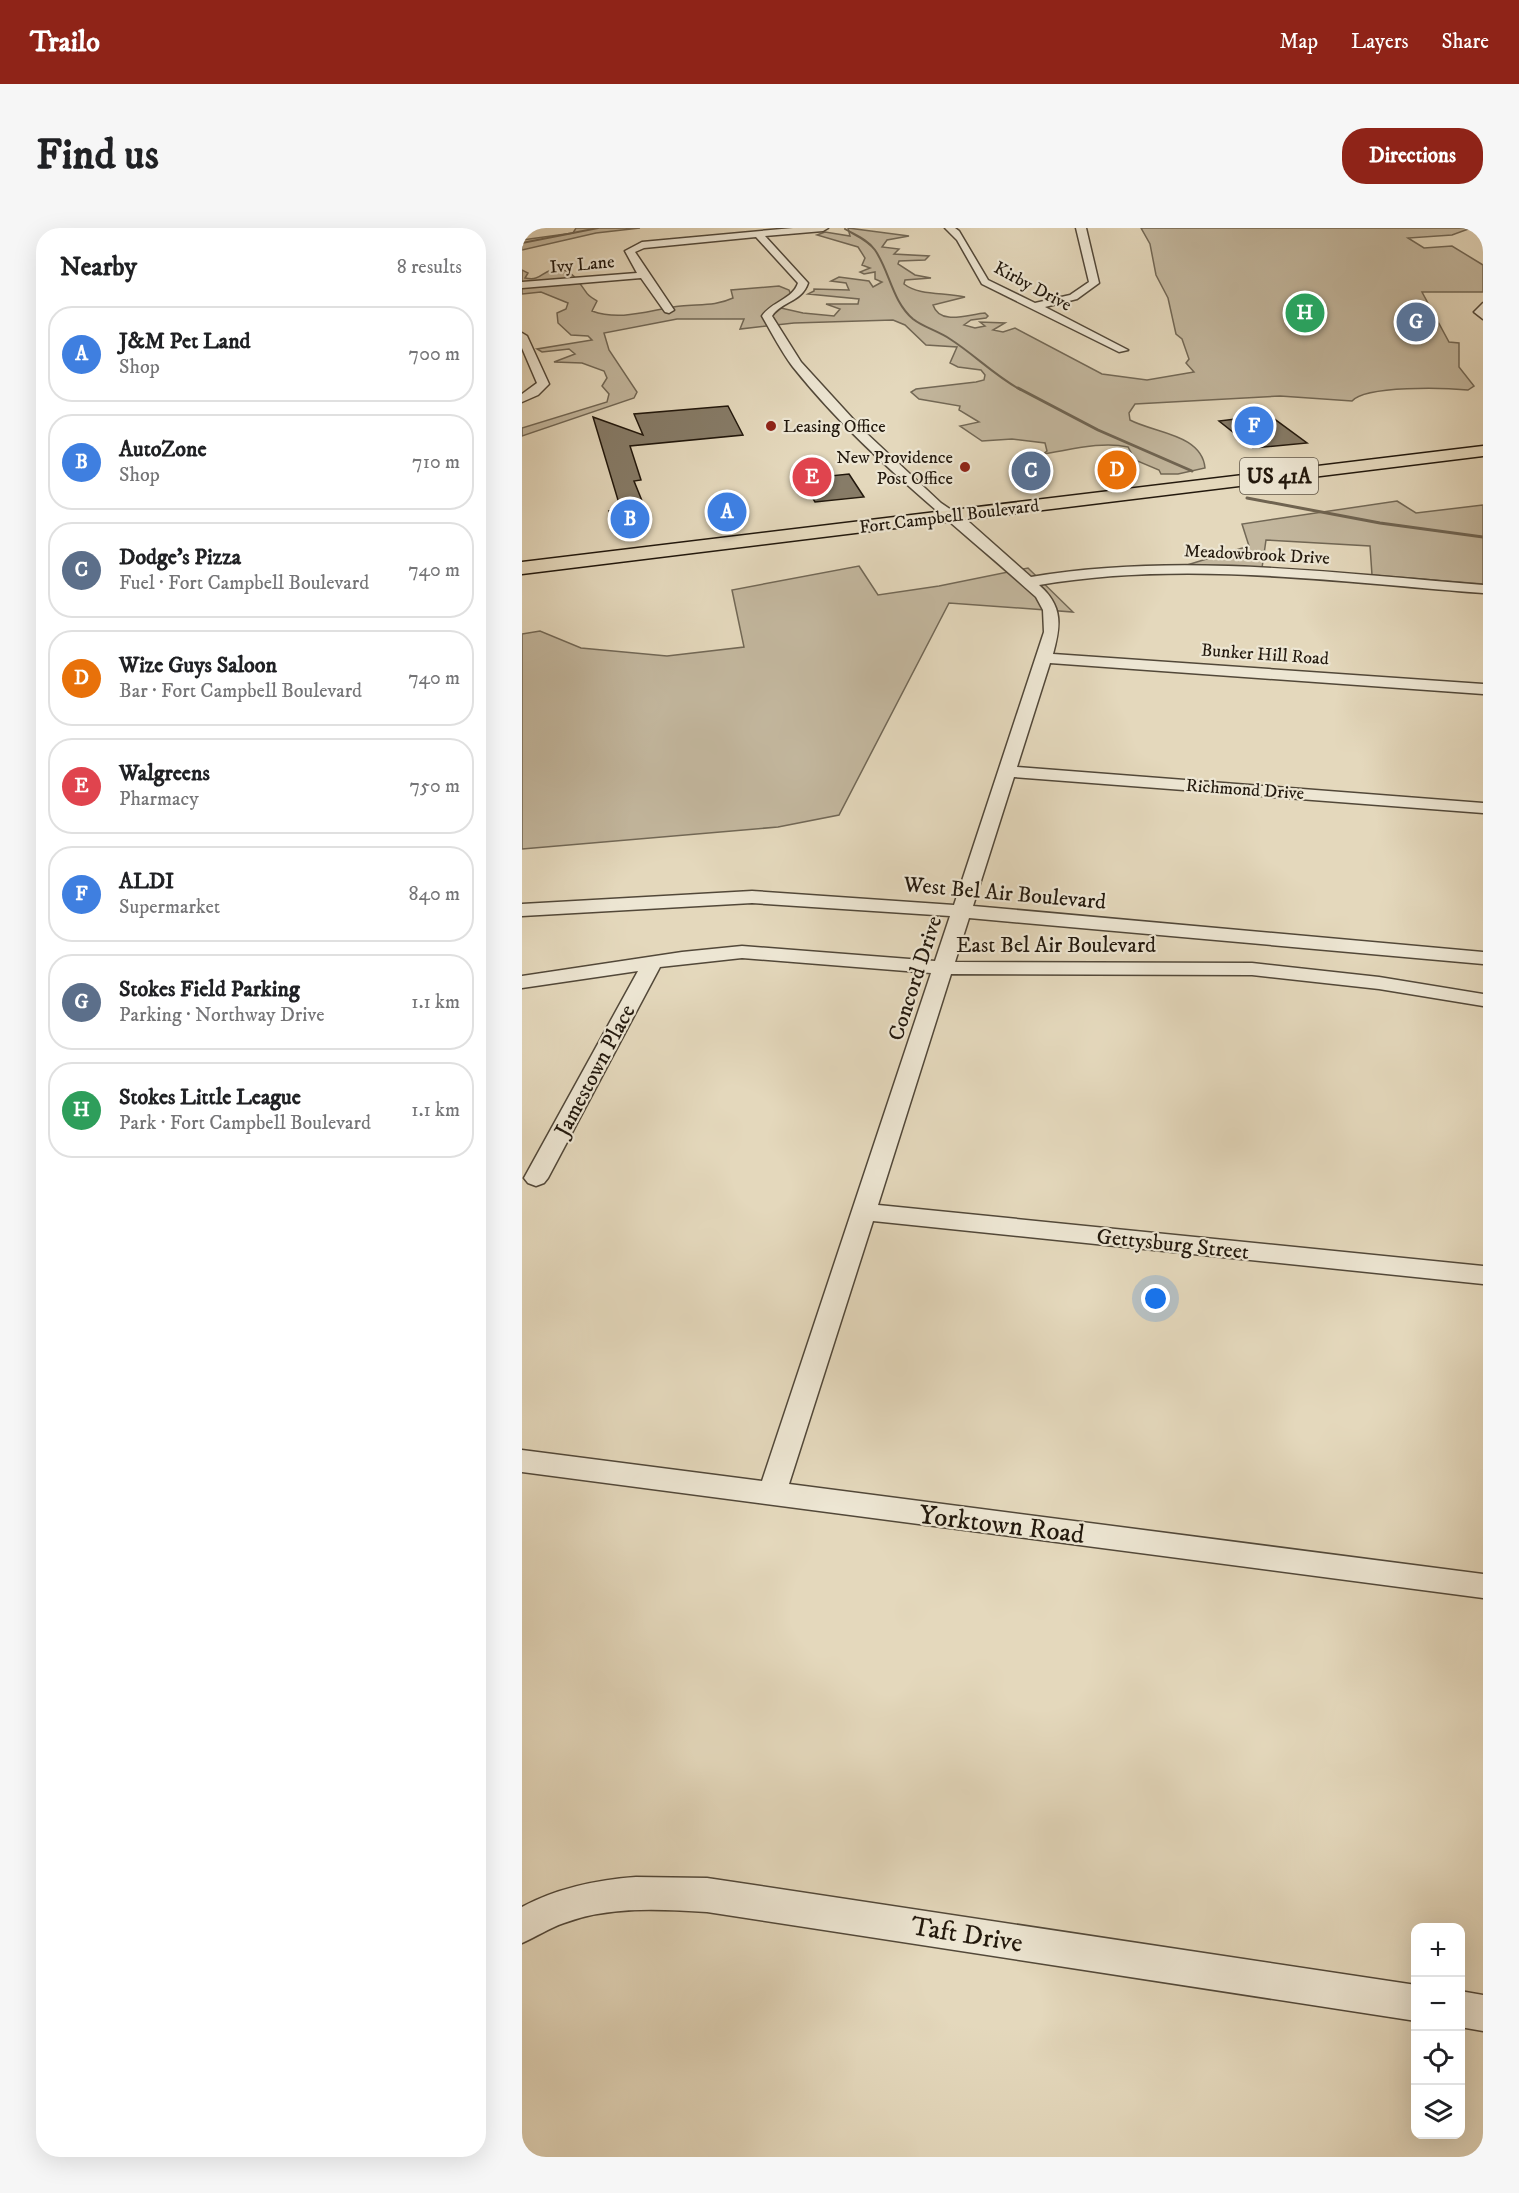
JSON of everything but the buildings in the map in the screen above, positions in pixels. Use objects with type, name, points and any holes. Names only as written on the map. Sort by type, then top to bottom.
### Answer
[{"type":"highway","name":"Fort Campbell Boulevard","points":[[522,568],[1483,451]]},
{"type":"street","points":[[669,310],[631,257],[630,251],[635,247],[823,228]]},
{"type":"street","name":"Kirby Drive","points":[[950,228],[956,232],[966,248],[975,272],[1000,291],[1123,350]]},
{"type":"street","points":[[1033,306],[1072,297],[1088,290],[1094,283],[1081,228]]},
{"type":"street","name":"Concord Drive","points":[[758,234],[803,284],[802,290],[796,296],[770,310],[767,316],[796,364],[860,434],[1029,582],[1050,605],[1054,617],[1044,658],[772,1493]]},
{"type":"street","name":"Ivy Lane","points":[[522,285],[644,275]]},
{"type":"street","points":[[1483,306],[1479,312],[1483,316]]},
{"type":"street","points":[[522,337],[543,384],[534,393],[522,398]]},
{"type":"street","name":"Meadowbrook Drive","points":[[1029,582],[1073,573],[1152,568],[1247,572],[1483,589]]},
{"type":"street","name":"Bunker Hill Road","points":[[1044,658],[1483,689]]},
{"type":"street","name":"Richmond Drive","points":[[1007,771],[1483,808]]},
{"type":"street","name":"West Bel Air Boulevard","points":[[522,910],[717,897],[962,911],[1483,958]]},
{"type":"street","name":"East Bel Air Boulevard","points":[[522,982],[653,962],[742,952],[943,968],[1204,967],[1252,969],[1379,983],[1483,1000]]},
{"type":"street","name":"Jamestown Place","points":[[536,1178],[653,962]]},
{"type":"street","name":"Gettysburg Street","points":[[864,1212],[1483,1275]]},
{"type":"street","name":"Yorktown Road","points":[[522,1461],[1483,1586]]},
{"type":"street","name":"Taft Drive","points":[[522,1926],[556,1910],[608,1895],[640,1892],[707,1895],[1411,2001]]},
{"type":"street","points":[[1465,2010],[1483,2013]]},
{"type":"shaded area","points":[[576,228],[640,228],[596,233],[522,250],[522,240],[573,233]]},
{"type":"shaded area","points":[[848,228],[909,236],[887,240],[882,247],[899,249],[894,254],[929,256],[925,260],[899,261],[898,264],[915,275],[931,278],[905,280],[904,284],[910,288],[965,297],[933,305],[942,315],[956,317],[985,313],[988,316],[986,318],[971,320],[964,325],[975,328],[985,326],[980,322],[1005,323],[993,330],[1003,332],[1015,328],[1102,374],[1147,380],[1194,372],[1186,363],[1189,359],[1182,339],[1176,334],[1168,298],[1156,275],[1150,244],[1141,228],[1471,228],[1452,235],[1408,238],[1424,248],[1452,246],[1483,265],[1483,292],[1422,292],[1449,342],[1459,343],[1459,367],[1474,386],[1468,390],[1425,388],[1389,390],[1373,392],[1352,401],[1280,396],[1135,404],[1129,413],[1130,420],[1186,441],[1202,457],[1205,468],[1178,474],[1161,474],[1159,470],[1135,460],[1128,447],[1118,445],[1075,448],[1043,454],[1047,451],[1045,443],[1012,439],[982,441],[960,426],[979,422],[959,410],[960,406],[919,399],[911,392],[916,389],[976,382],[984,380],[985,375],[981,370],[958,367],[950,363],[957,347],[926,345],[905,325],[893,320],[794,323],[740,329],[744,319],[677,319],[604,333],[609,350],[637,392],[634,398],[522,436],[522,428],[607,402],[609,394],[602,386],[607,378],[604,371],[582,363],[554,362],[575,354],[569,349],[542,352],[537,349],[592,340],[588,336],[571,335],[558,323],[557,313],[566,309],[568,303],[541,292],[522,294],[522,270],[528,273],[525,278],[530,279],[552,270],[569,272],[588,295],[597,301],[592,311],[603,314],[626,315],[681,306],[714,304],[733,298],[731,290],[779,286],[789,290],[791,295],[772,306],[803,313],[834,316],[840,309],[826,304],[858,304],[859,299],[808,294],[814,289],[849,290],[846,283],[831,281],[839,277],[869,281],[873,287],[882,282],[875,279],[875,272],[864,274],[860,272],[870,268],[862,265],[865,258],[858,247],[817,235],[825,232],[850,236]]},
{"type":"shaded area","points":[[1397,501],[1416,513],[1483,505],[1483,584],[1372,575],[1370,546],[1266,540],[1262,568],[1187,565],[1249,546],[1242,524]]},
{"type":"shaded area","points":[[859,566],[878,595],[939,586],[1028,568],[1073,612],[949,603],[839,815],[778,827],[522,849],[522,634],[540,631],[581,648],[667,656],[744,647],[732,590]]},
{"type":"waterway","points":[[522,243],[598,228]]},
{"type":"waterway","points":[[845,229],[872,246],[900,304],[913,319],[950,339],[1021,390]]},
{"type":"waterway","points":[[1018,388],[1098,430],[1192,471]]},
{"type":"waterway","points":[[1247,498],[1380,523],[1483,537]]},
{"type":"place","name":"Stokes Little League","points":[[1305,313]]},
{"type":"place","name":"Stokes Field Parking","points":[[1416,322]]},
{"type":"place","name":"Leasing Office","points":[[771,426]]},
{"type":"place","name":"ALDI","points":[[1254,426]]},
{"type":"place","name":"New Providence Post Office","points":[[965,467]]},
{"type":"place","name":"Wize Guys Saloon","points":[[1117,470]]},
{"type":"place","name":"Dodge's Pizza","points":[[1031,471]]},
{"type":"place","name":"Walgreens","points":[[812,477]]},
{"type":"place","name":"J&M Pet Land","points":[[727,512]]},
{"type":"place","name":"AutoZone","points":[[630,519]]}]
